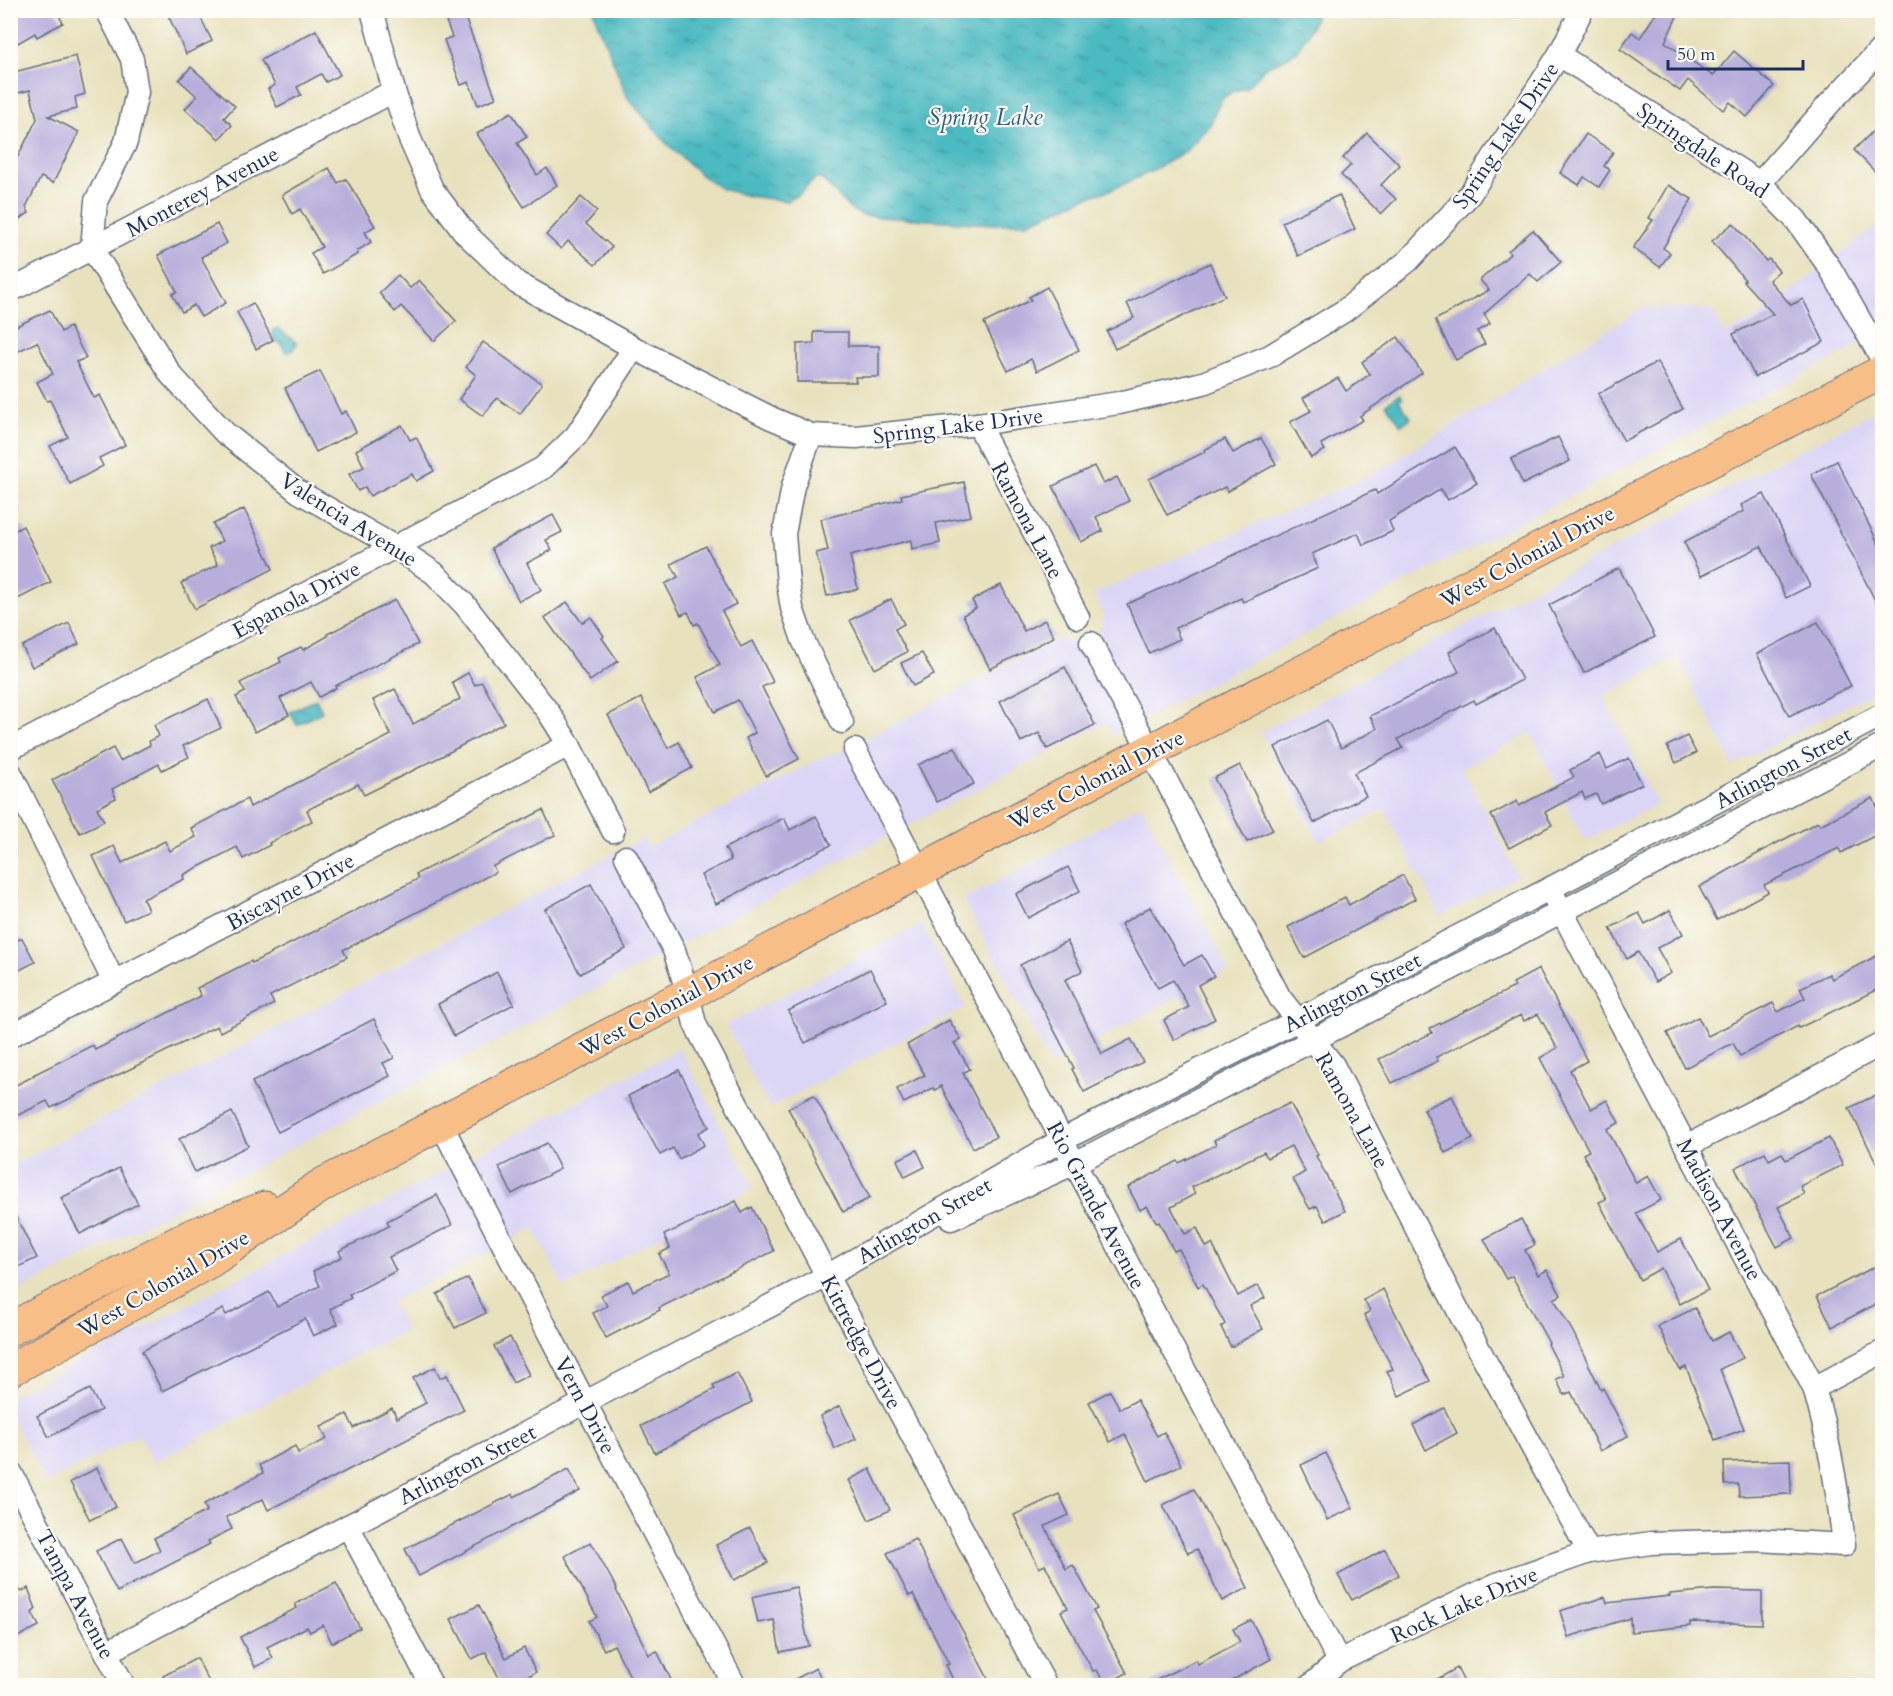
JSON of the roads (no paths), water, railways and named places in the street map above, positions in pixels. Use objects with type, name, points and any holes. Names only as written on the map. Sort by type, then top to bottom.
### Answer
[{"type":"highway","name":"West Colonial Drive","points":[[10,1370],[210,1261],[311,1191],[440,1122],[688,994],[919,870],[1882,372]]},
{"type":"highway","name":"West Colonial Drive","points":[[10,1329],[191,1236],[311,1191]]},
{"type":"street","points":[[92,249],[96,201],[126,142],[137,92],[132,59],[107,10]]},
{"type":"street","name":"Spring Lake Drive","points":[[372,10],[409,137],[432,189],[465,233],[517,283],[634,348],[771,418],[811,435],[856,438],[978,424],[1119,403],[1203,383],[1270,356],[1344,311],[1408,261],[1470,194],[1559,55],[1582,10]]},
{"type":"street","points":[[1760,183],[1882,48]]},
{"type":"street","name":"Springdale Road","points":[[1559,55],[1760,183],[1796,220],[1830,268],[1882,359]]},
{"type":"street","name":"Monterey Avenue","points":[[10,291],[394,91]]},
{"type":"street","name":"Valencia Avenue","points":[[92,249],[171,375],[225,433],[299,492],[395,547],[434,573],[465,605],[549,713],[613,831]]},
{"type":"street","name":"Espanola Drive","points":[[10,749],[543,468],[576,436],[634,348]]},
{"type":"street","name":"Ramona Lane","points":[[978,424],[1078,617]]},
{"type":"street","points":[[811,435],[794,486],[784,534],[788,584],[792,608],[803,640],[842,722]]},
{"type":"street","name":"Ramona Lane","points":[[1091,643],[1280,998],[1333,1065],[1461,1317],[1589,1552]]},
{"type":"street","name":"Arlington Street","points":[[107,1652],[826,1276],[1062,1140],[1298,1020],[1882,715]]},
{"type":"street","name":"Biscayne Drive","points":[[10,1036],[568,745]]},
{"type":"street","name":"Arlington Street","points":[[826,1276],[1075,1163],[1563,913],[1882,746]]},
{"type":"street","name":"Rio Grande Avenue","points":[[855,750],[1340,1661]]},
{"type":"street","points":[[10,772],[114,982]]},
{"type":"street","points":[[626,857],[674,950],[688,994]]},
{"type":"street","name":"Madison Avenue","points":[[1550,889],[1814,1388],[1837,1485],[1844,1545]]},
{"type":"street","name":"Kittredge Drive","points":[[688,994],[695,1024],[826,1276],[1046,1686]]},
{"type":"street","points":[[1687,1146],[1882,1044]]},
{"type":"street","name":"Vern Drive","points":[[440,1122],[735,1686]]},
{"type":"street","points":[[1814,1388],[1882,1352]]},
{"type":"street","name":"Tampa Avenue","points":[[10,1471],[124,1686]]},
{"type":"street","points":[[348,1526],[432,1686]]},
{"type":"street","name":"Rock Lake Drive","points":[[1310,1686],[1340,1661],[1497,1584],[1589,1552],[1651,1543],[1758,1540],[1844,1545]]},
{"type":"water","name":"Spring Lake","points":[[594,10],[1318,11],[1297,51],[1267,66],[1246,88],[1233,91],[1221,100],[1210,125],[1186,151],[1152,171],[1113,189],[1082,199],[1027,223],[993,224],[865,216],[851,210],[823,180],[816,178],[801,193],[787,201],[748,196],[722,189],[701,175],[667,144],[628,98]]},
{"type":"water","points":[[277,328],[297,343],[294,350],[285,351],[281,343],[274,341],[273,330]]},
{"type":"water","points":[[1399,395],[1402,399],[1399,401],[1411,418],[1401,425],[1386,404]]},
{"type":"water","points":[[316,699],[322,712],[297,725],[290,712]]}]
